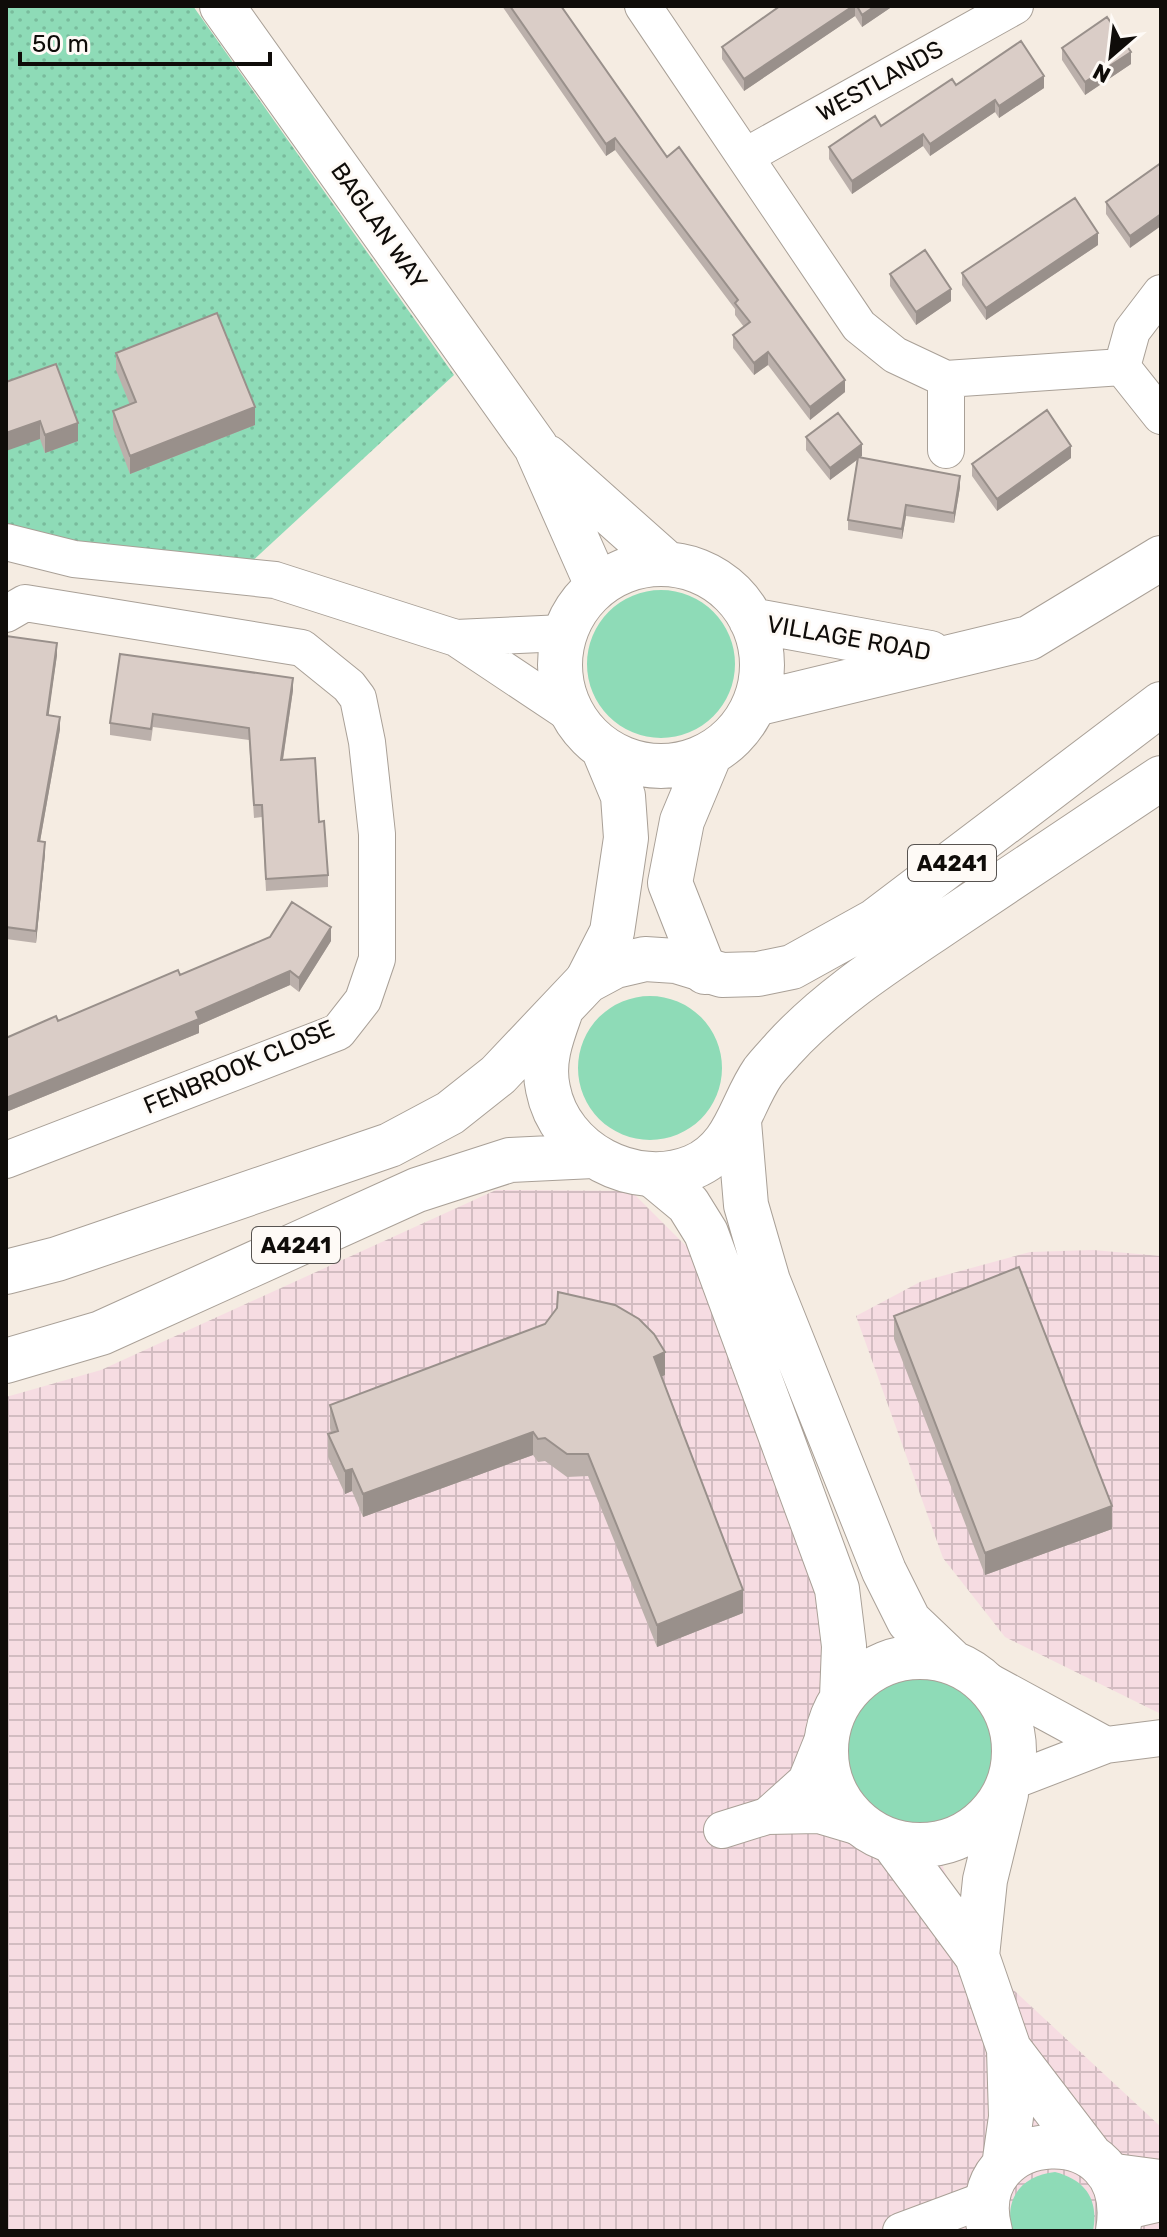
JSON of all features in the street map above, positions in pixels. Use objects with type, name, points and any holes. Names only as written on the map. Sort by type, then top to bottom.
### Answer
[{"type":"street","name":"BAGLAN WAY","points":[[222,6],[536,447],[597,585]]},
{"type":"street","points":[[643,6],[859,326],[895,355],[946,379],[1122,367]]},
{"type":"street","name":"WESTLANDS","points":[[746,156],[1015,6]]},
{"type":"street","points":[[1122,367],[1132,331],[1161,293]]},
{"type":"street","points":[[1122,367],[1161,416]]},
{"type":"street","points":[[946,379],[946,450]]},
{"type":"street","name":"BAGLAN WAY","points":[[536,447],[666,563]]},
{"type":"street","points":[[6,542],[74,559],[275,580],[456,638],[573,716],[603,748],[628,761],[655,766],[683,764],[710,754],[736,733],[755,704],[762,676],[761,647],[751,620],[737,598],[716,580],[692,569],[666,563],[618,572],[597,585],[577,607],[564,633],[559,661],[562,689],[573,716]]},
{"type":"street","name":"VILLAGE ROAD","points":[[755,704],[1029,638],[1161,558]]},
{"type":"street","name":"FENBROOK CLOSE","points":[[6,614],[25,603],[302,648],[349,686],[358,698],[367,742],[377,834],[377,959],[363,1000],[338,1032],[6,1160]]},
{"type":"street","name":"VILLAGE ROAD","points":[[751,620],[947,656]]},
{"type":"street","points":[[456,638],[564,633]]},
{"type":"street","name":"A4241","points":[[6,1272],[57,1259],[390,1145],[462,1104],[498,1075],[574,996],[615,966],[645,959],[676,961],[705,972],[758,974],[792,967],[875,921],[1161,704]]},
{"type":"street","points":[[574,996],[612,932],[626,838],[623,796],[603,748]]},
{"type":"street","points":[[705,972],[670,883],[682,821],[710,754]]},
{"type":"street","name":"A4241","points":[[574,996],[547,1049],[548,1090],[564,1127],[593,1156],[622,1170],[653,1175],[692,1168],[709,1158],[739,1122],[763,1072],[795,1036],[866,978],[1161,778]]},
{"type":"street","points":[[739,1122],[746,1205],[774,1296],[884,1571],[909,1621],[1004,1706],[1008,1719],[1015,1744],[1009,1786],[985,1880],[977,1956]]},
{"type":"street","name":"A4241","points":[[6,1361],[101,1333],[417,1190],[510,1160],[593,1156]]},
{"type":"street","points":[[653,1175],[688,1204],[706,1233],[832,1575],[844,1646],[826,1767],[840,1802],[880,1836],[977,1956],[1009,2049],[1011,2117],[994,2199]]},
{"type":"street","points":[[767,1816],[806,1781],[835,1713],[863,1675],[891,1660],[921,1656],[965,1669],[1106,1745]]},
{"type":"street","points":[[722,1830],[767,1816],[819,1815],[880,1836],[927,1846],[960,1838],[988,1818],[1009,1786],[1106,1745],[1161,1738]]},
{"type":"street","points":[[1009,2049],[1099,2163],[1134,2215]]},
{"type":"street","points":[[901,2231],[994,2199],[1018,2154],[1045,2146],[1073,2147],[1099,2163],[1161,2178]]},
{"type":"shaded area","points":[[496,1190],[631,1191],[688,1248],[837,1589],[977,1956],[1161,2127],[1161,2231],[6,2231],[6,1397],[101,1370]]},
{"type":"shaded area","points":[[1093,1250],[1161,1256],[1161,1714],[1005,1637],[943,1558],[856,1316],[920,1282],[1030,1252]]},
{"type":"green space","points":[[6,6],[193,6],[454,375],[248,565],[6,537]]},
{"type":"green space","points":[[661,590],[689,596],[713,612],[729,636],[735,664],[729,692],[713,716],[689,732],[661,738],[633,732],[609,716],[593,692],[587,664],[593,636],[609,612],[633,596]]},
{"type":"green space","points":[[650,996],[677,1002],[701,1017],[716,1041],[722,1068],[716,1095],[701,1119],[677,1134],[650,1140],[623,1134],[599,1119],[584,1095],[578,1068],[584,1041],[599,1017],[623,1002]]},
{"type":"green space","points":[[919,1678],[947,1684],[971,1700],[987,1724],[993,1752],[987,1780],[971,1804],[947,1820],[919,1826],[891,1820],[867,1804],[851,1780],[845,1752],[851,1724],[867,1700],[891,1684]]},
{"type":"green space","points":[[1055,2172],[1075,2180],[1088,2193],[1094,2210],[1093,2231],[1012,2231],[1011,2208],[1018,2190],[1033,2178]]},
{"type":"building","points":[[510,6],[561,6],[667,157],[679,147],[845,380],[810,407],[768,352],[754,363],[733,335],[750,322],[735,303],[738,300],[615,138],[606,144]]},
{"type":"building","points":[[780,6],[853,6],[744,79],[722,47]]},
{"type":"building","points":[[857,6],[875,6],[862,15]]},
{"type":"building","points":[[1107,17],[1131,52],[1085,82],[1062,48]]},
{"type":"building","points":[[1021,41],[1044,76],[999,106],[995,100],[930,144],[923,134],[852,181],[829,147],[875,116],[881,126],[952,79],[956,85]]},
{"type":"building","points":[[1161,163],[1161,214],[1130,236],[1106,202]]},
{"type":"building","points":[[1075,198],[1098,233],[986,308],[962,273]]},
{"type":"building","points":[[925,250],[951,289],[916,312],[890,274]]},
{"type":"building","points":[[217,313],[255,407],[130,456],[113,411],[136,402],[116,353]]},
{"type":"building","points":[[56,364],[78,423],[45,435],[40,421],[6,433],[6,382]]},
{"type":"building","points":[[1047,410],[1071,446],[997,499],[972,464]]},
{"type":"building","points":[[838,413],[862,444],[830,468],[806,437]]},
{"type":"building","points":[[858,457],[960,476],[954,513],[906,505],[902,529],[848,520]]},
{"type":"building","points":[[6,636],[57,643],[47,715],[60,717],[38,841],[45,842],[36,931],[6,927]]},
{"type":"building","points":[[120,654],[293,678],[281,760],[315,758],[319,822],[324,821],[328,875],[266,879],[262,805],[254,805],[249,728],[153,714],[151,729],[110,723]]},
{"type":"building","points":[[292,902],[331,927],[299,978],[290,971],[196,1012],[199,1019],[6,1098],[6,1038],[56,1016],[58,1021],[178,970],[180,975],[270,937]]},
{"type":"building","points":[[1019,1267],[1112,1506],[985,1553],[894,1316]]},
{"type":"building","points":[[558,1292],[615,1305],[639,1319],[654,1334],[665,1352],[654,1357],[743,1590],[657,1625],[588,1454],[567,1454],[545,1438],[538,1439],[533,1432],[363,1494],[352,1469],[345,1471],[328,1434],[338,1431],[330,1405],[545,1324],[557,1308]]}]
